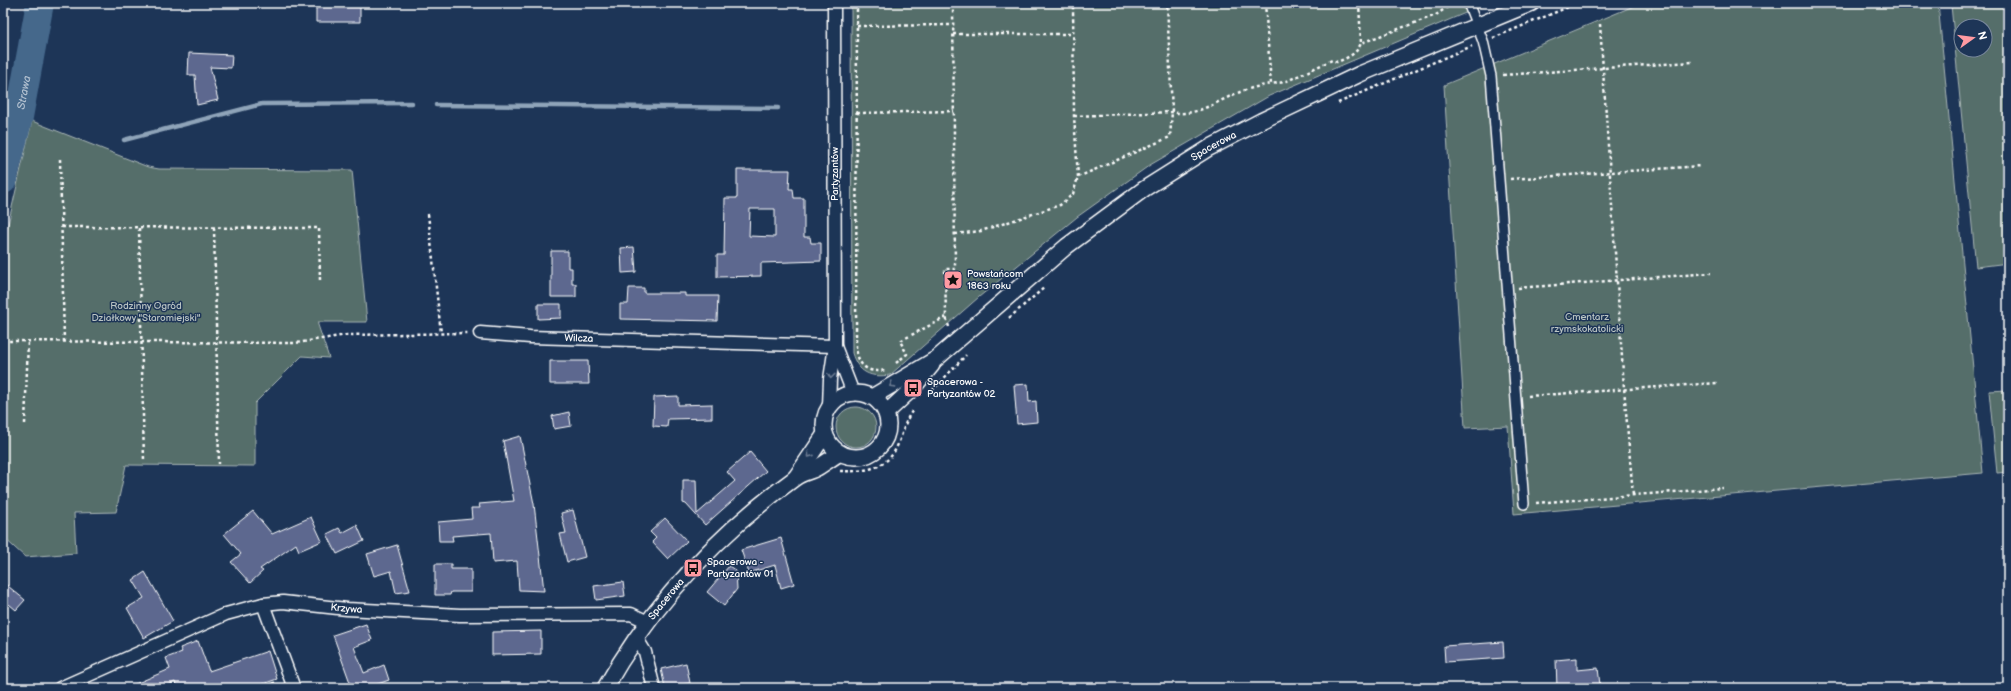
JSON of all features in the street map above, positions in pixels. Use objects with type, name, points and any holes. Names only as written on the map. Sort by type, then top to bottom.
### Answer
[{"type":"street","name":"Partyzantów","points":[[829,407],[830,380],[835,346],[834,3]]},
{"type":"street","points":[[1468,3],[1483,41],[1491,76],[1524,504]]},
{"type":"street","name":"Spacerowa","points":[[872,397],[936,359],[1067,246],[1144,189],[1209,148],[1261,121],[1360,74],[1532,3]]},
{"type":"street","name":"Wilcza","points":[[480,333],[524,337],[835,346]]},
{"type":"street","name":"Partyzantów","points":[[835,346],[853,393]]},
{"type":"street","name":"Spacerowa","points":[[886,413],[928,372],[936,359]]},
{"type":"street","points":[[853,393],[872,397],[886,413],[888,422],[887,433],[883,442],[877,449],[868,455],[849,457],[840,453],[828,441],[825,434],[825,415],[829,407],[840,397],[853,393]]},
{"type":"street","name":"Spacerowa","points":[[796,477],[825,434]]},
{"type":"street","name":"Spacerowa","points":[[605,688],[648,622],[698,563],[754,510],[796,477],[816,468],[840,453]]},
{"type":"street","name":"Krzywa","points":[[60,688],[82,684],[226,614],[262,604],[283,602],[347,609],[460,615],[631,614],[648,622]]},
{"type":"street","points":[[262,604],[294,688]]},
{"type":"street","points":[[637,639],[645,652],[654,688]]},
{"type":"path","points":[[857,3],[857,359],[860,364],[872,371],[880,371],[891,368],[907,354],[900,341],[946,317]]},
{"type":"path","points":[[949,327],[946,317],[945,269],[955,269],[953,3]]},
{"type":"path","points":[[955,234],[981,231],[1060,205],[1073,194],[1078,177],[1074,116],[1073,3]]},
{"type":"path","points":[[1078,177],[1167,139],[1172,132],[1167,3]]},
{"type":"path","points":[[1265,3],[1271,84]]},
{"type":"path","points":[[1074,116],[1172,112],[1182,114],[1194,111],[1240,92],[1285,82],[1332,60],[1337,62],[1348,57],[1358,49],[1360,43],[1359,3]]},
{"type":"path","points":[[1360,43],[1436,15],[1452,3]]},
{"type":"path","points":[[1337,103],[1483,41],[1578,3]]},
{"type":"path","points":[[1600,24],[1624,388],[1633,495]]},
{"type":"path","points":[[857,26],[953,25]]},
{"type":"path","points":[[953,34],[1074,34]]},
{"type":"path","points":[[1491,76],[1692,62]]},
{"type":"path","points":[[857,113],[954,111]]},
{"type":"path","points":[[60,160],[64,342]]},
{"type":"path","points":[[1499,180],[1700,166]]},
{"type":"path","points":[[428,214],[441,333]]},
{"type":"path","points":[[62,228],[319,228],[320,281]]},
{"type":"path","points":[[139,228],[144,462]]},
{"type":"path","points":[[214,228],[219,464]]},
{"type":"path","points":[[1508,289],[1617,279],[1711,273]]},
{"type":"path","points":[[1005,322],[1049,283]]},
{"type":"path","points":[[3,341],[296,343],[347,334],[480,333]]},
{"type":"path","points":[[25,424],[28,341]]},
{"type":"path","points":[[927,397],[968,352]]},
{"type":"path","points":[[1516,397],[1717,382]]},
{"type":"path","points":[[836,471],[860,472],[884,462],[896,448],[910,414],[917,406]]},
{"type":"path","points":[[1524,504],[1723,488]]},
{"type":"green space","points":[[851,3],[1489,3],[1269,96],[1150,165],[1077,217],[979,297],[890,375],[877,376],[866,373],[862,370],[852,353]]},
{"type":"green space","name":"Cmentarz rzymskokatolicki","points":[[1641,3],[1938,3],[1983,473],[1514,514],[1508,426],[1465,428],[1444,85]]},
{"type":"green space","points":[[1970,3],[2008,3],[2008,263],[1976,267],[1956,58],[1993,58],[1993,18],[1953,18],[1953,26],[1951,5]]},
{"type":"green space","name":"Rodzinny Ogród Działkowy \"Staromiejski\"","points":[[32,121],[148,167],[159,169],[352,170],[367,322],[317,322],[329,358],[302,356],[255,403],[255,466],[126,465],[116,512],[74,513],[76,553],[25,557],[3,537],[3,246]]},
{"type":"green space","points":[[2008,390],[2008,472],[1997,473],[1989,391]]},
{"type":"green space","points":[[852,407],[860,407],[867,410],[873,416],[876,427],[873,438],[867,444],[860,447],[852,447],[845,444],[839,438],[836,431],[836,423],[839,416],[845,410]]},
{"type":"building","points":[[334,3],[360,5],[360,22],[316,22],[316,4]]},
{"type":"building","points":[[189,53],[232,55],[231,68],[210,67],[218,100],[197,105],[195,75],[188,75]]},
{"type":"building","points":[[737,170],[790,170],[789,189],[793,189],[794,198],[804,198],[804,237],[810,237],[811,243],[821,243],[821,261],[761,263],[761,276],[717,277],[717,255],[724,255],[725,198],[737,198]],"holes":[[[750,209],[775,209],[775,237],[749,236]]]},
{"type":"building","points":[[634,247],[636,272],[622,273],[621,248]]},
{"type":"building","points":[[551,251],[568,251],[568,268],[572,268],[572,284],[576,284],[576,297],[551,297]]},
{"type":"building","points":[[629,288],[644,288],[644,293],[685,293],[685,296],[718,296],[717,321],[620,319],[620,304],[628,304]]},
{"type":"building","points":[[538,304],[561,304],[561,318],[538,319]]},
{"type":"building","points":[[550,361],[588,361],[589,384],[550,384]]},
{"type":"building","points":[[1028,384],[1029,402],[1036,401],[1037,422],[1017,424],[1014,385]]},
{"type":"building","points":[[678,396],[678,405],[712,404],[712,418],[668,419],[667,427],[653,426],[654,397]]},
{"type":"building","points":[[569,412],[571,426],[554,429],[552,416]]},
{"type":"building","points":[[520,436],[534,504],[544,591],[519,590],[517,561],[493,563],[491,533],[452,536],[453,541],[439,541],[438,522],[472,519],[471,508],[480,508],[479,504],[514,501],[503,441]]},
{"type":"building","points":[[750,452],[766,471],[705,525],[686,504],[683,503],[683,480],[696,480],[697,514],[735,481],[727,472]]},
{"type":"building","points":[[573,510],[585,557],[567,562],[560,534],[566,533],[561,513]]},
{"type":"building","points":[[253,511],[272,534],[311,517],[322,541],[299,551],[296,544],[260,569],[263,571],[250,583],[231,562],[241,554],[224,534]]},
{"type":"building","points":[[665,518],[687,541],[668,559],[652,542],[656,538],[650,532]]},
{"type":"building","points":[[357,525],[364,541],[337,554],[327,534],[339,528],[342,533]]},
{"type":"building","points":[[781,538],[794,584],[781,588],[775,565],[749,573],[741,550]]},
{"type":"building","points":[[397,545],[410,591],[396,593],[391,571],[374,576],[367,554]]},
{"type":"building","points":[[435,564],[451,564],[451,569],[471,569],[471,592],[451,592],[450,595],[435,595]]},
{"type":"building","points":[[729,566],[736,571],[737,589],[724,606],[707,592]]},
{"type":"building","points":[[145,572],[173,621],[144,638],[127,608],[144,598],[133,580]]},
{"type":"building","points":[[3,582],[25,600],[16,610],[3,599]]},
{"type":"building","points":[[623,582],[625,596],[596,600],[594,586]]},
{"type":"building","points":[[366,624],[372,640],[354,647],[364,673],[384,665],[389,680],[367,688],[352,688],[333,635]]},
{"type":"building","points":[[541,631],[541,654],[492,655],[492,632]]},
{"type":"building","points":[[198,641],[209,671],[268,651],[277,679],[252,688],[177,688],[175,682],[162,688],[126,688],[170,669],[166,658],[182,652],[180,648]]},
{"type":"building","points":[[1503,642],[1504,658],[1445,662],[1444,646]]},
{"type":"building","points":[[1577,658],[1577,670],[1598,668],[1600,685],[1557,688],[1556,660]]},
{"type":"building","points":[[686,663],[690,683],[677,686],[678,688],[665,688],[661,669]]},
{"type":"waterway","name":"Strawa","points":[[3,180],[19,117],[40,3]]},
{"type":"waterway","points":[[124,140],[262,104],[412,103]]},
{"type":"waterway","points":[[436,105],[778,108]]},
{"type":"place","name":"Powstańcom 1863 roku","points":[[953,280]]},
{"type":"place","name":"Spacerowa - Partyzantów 02","points":[[913,388]]},
{"type":"place","name":"Spacerowa - Partyzantów 01","points":[[693,568]]}]
